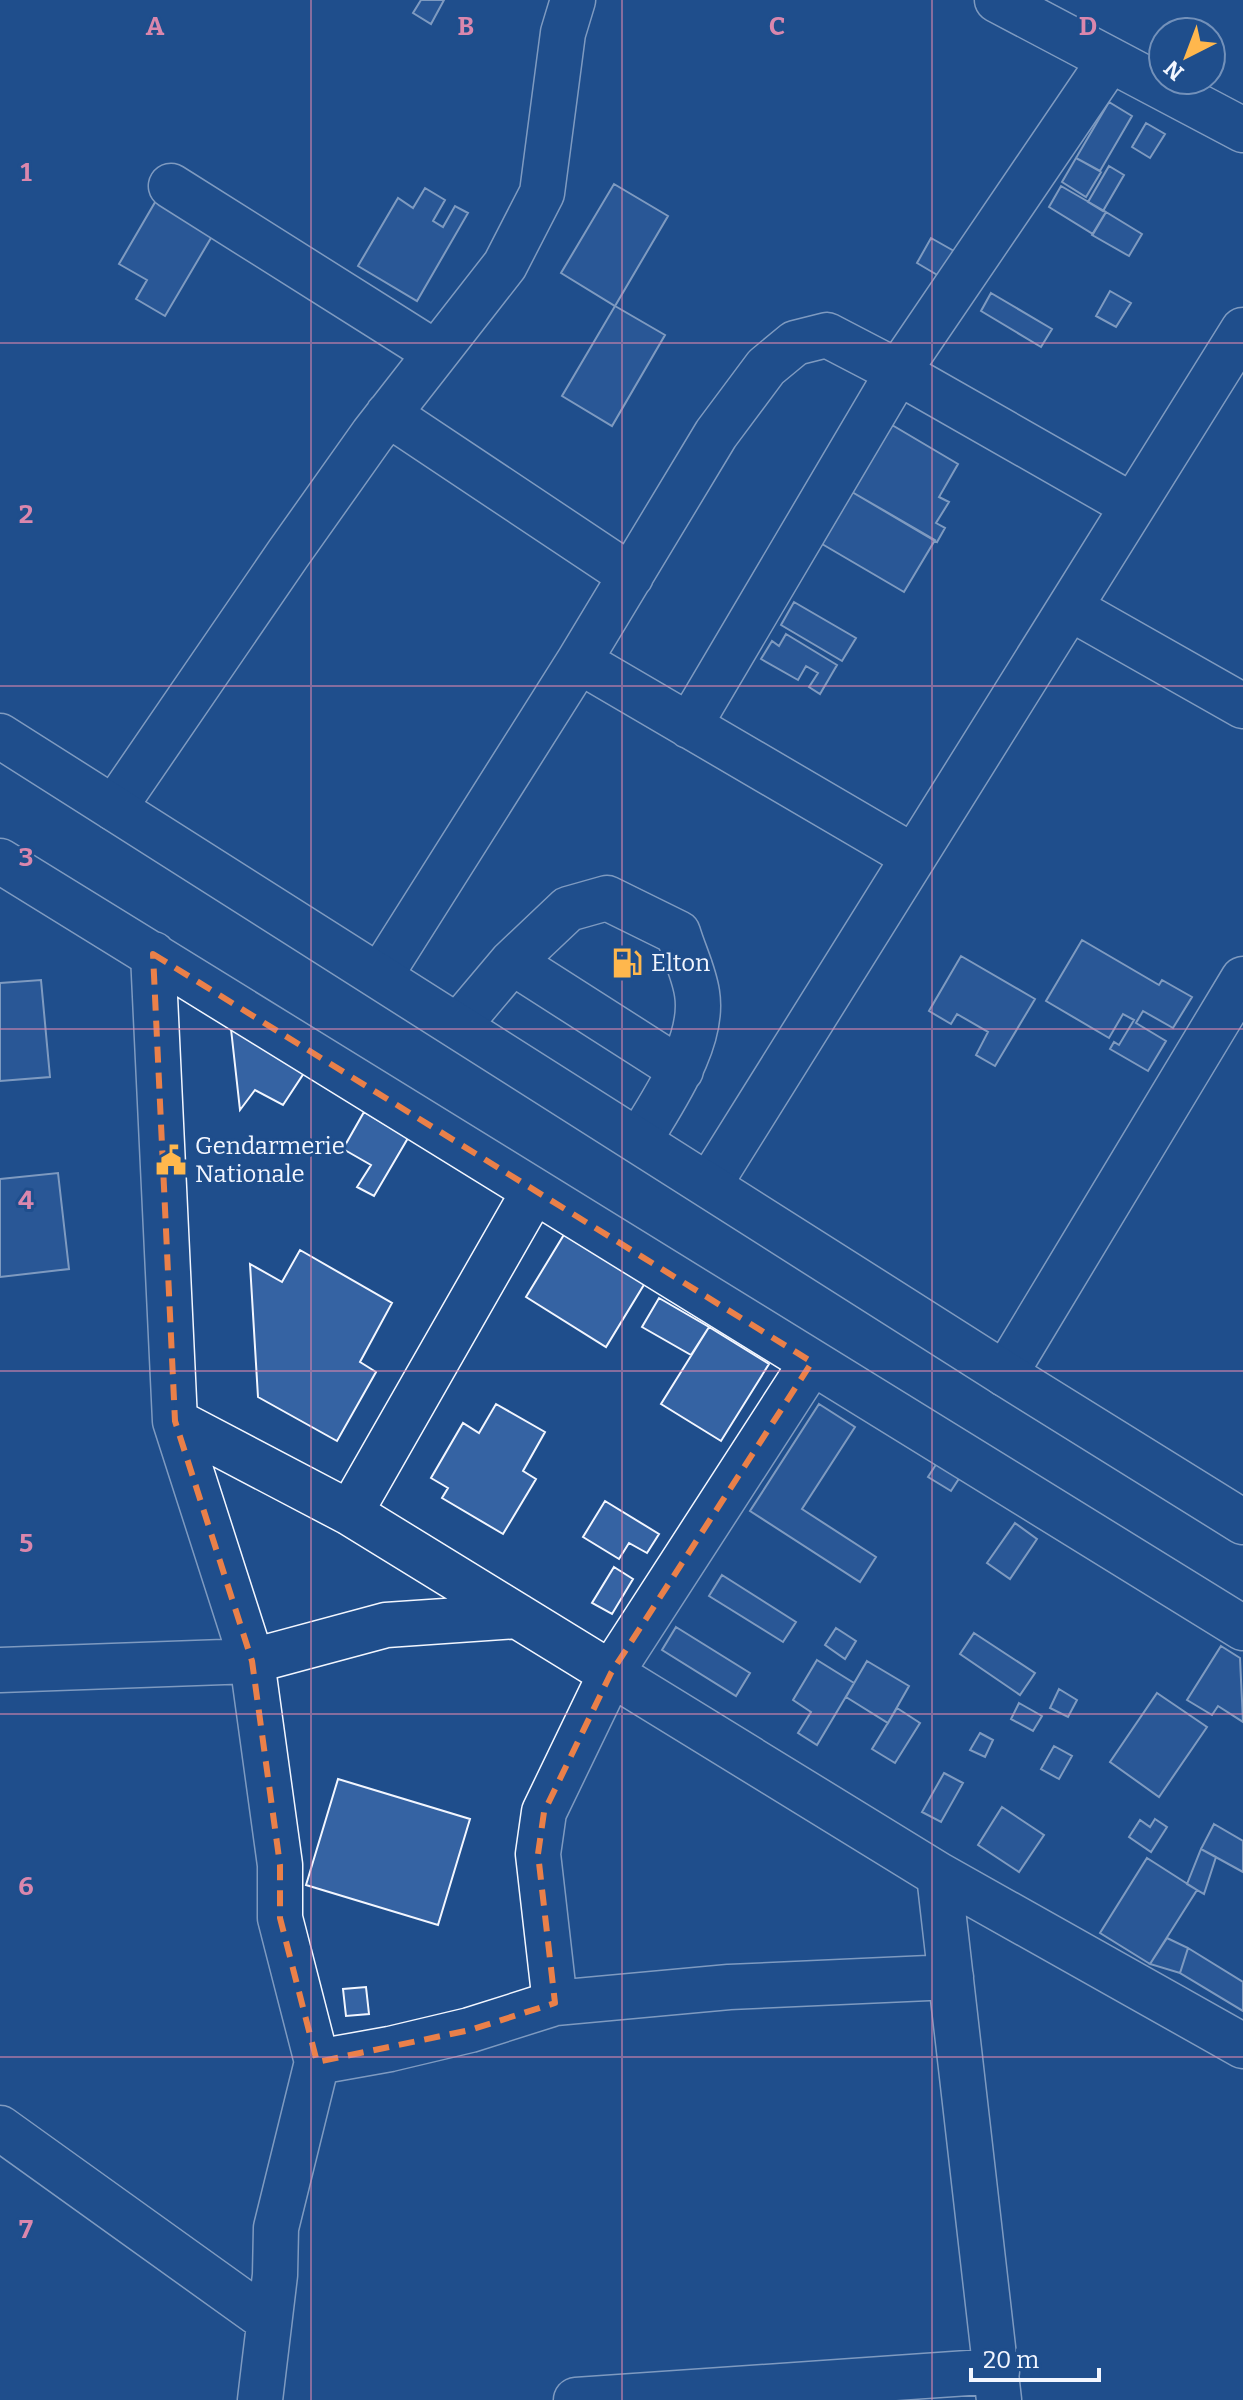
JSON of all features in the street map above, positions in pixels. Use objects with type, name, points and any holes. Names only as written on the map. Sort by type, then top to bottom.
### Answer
[{"type":"main road","points":[[114,808],[388,414],[505,265],[542,193],[563,33],[573,0]]},
{"type":"main road","points":[[997,0],[1243,130]]},
{"type":"main road","points":[[689,726],[898,372],[1110,60]]},
{"type":"main road","points":[[171,186],[436,353]]},
{"type":"main road","points":[[709,1185],[1133,506],[1229,385],[1243,330]]},
{"type":"main road","points":[[380,976],[579,661],[716,434],[766,367],[795,343],[827,335],[1133,506]]},
{"type":"main road","points":[[388,414],[631,576]]},
{"type":"main road","points":[[1070,608],[1243,706]]},
{"type":"main road","points":[[579,661],[914,857]]},
{"type":"main road","points":[[0,736],[1243,1522]]},
{"type":"main road","points":[[0,861],[1243,1628]]},
{"type":"main road","points":[[458,1026],[512,962],[568,909],[607,898],[678,933],[697,993],[698,1021],[681,1070],[639,1141]]},
{"type":"main road","points":[[153,954],[175,1421],[252,1661],[280,1865],[280,1918],[317,2062],[276,2228],[275,2275],[260,2400]]},
{"type":"main road","points":[[512,962],[681,1070]]},
{"type":"main road","points":[[1005,1374],[1227,1040],[1243,979]]},
{"type":"main road","points":[[350,1513],[534,1191]]},
{"type":"main road","points":[[555,2003],[538,1854],[544,1812],[611,1673],[812,1362]]},
{"type":"main road","points":[[175,1421],[350,1513],[939,1875],[1243,2046]]},
{"type":"main road","points":[[0,1670],[252,1661],[386,1625],[518,1616]]},
{"type":"main road","points":[[576,2400],[998,2385],[939,1875]]},
{"type":"main road","points":[[317,2062],[470,2030],[555,2003],[729,1987],[951,1977]]},
{"type":"main road","points":[[0,2128],[269,2321]]},
{"type":"highlighted area","points":[[153,954],[812,1362],[611,1673],[544,1812],[538,1854],[555,2003],[470,2030],[317,2062],[280,1918],[280,1865],[252,1661],[175,1421]]},
{"type":"building","points":[[421,0],[444,0],[431,24],[413,13]]},
{"type":"building","points":[[1109,102],[1132,116],[1100,171],[1076,158]]},
{"type":"building","points":[[1146,123],[1165,134],[1150,158],[1132,147]]},
{"type":"building","points":[[1076,158],[1101,172],[1086,197],[1062,182]]},
{"type":"building","points":[[1109,166],[1124,175],[1103,211],[1088,202]]},
{"type":"building","points":[[614,184],[668,216],[615,306],[561,273]]},
{"type":"building","points":[[1061,186],[1106,212],[1093,234],[1049,207]]},
{"type":"building","points":[[425,188],[445,200],[433,221],[443,227],[455,206],[468,213],[417,301],[358,266],[398,198],[413,208]]},
{"type":"building","points":[[161,192],[218,226],[165,316],[136,299],[147,280],[119,264]]},
{"type":"building","points":[[1106,212],[1142,234],[1129,256],[1092,235]]},
{"type":"building","points":[[931,238],[954,251],[939,276],[917,263]]},
{"type":"building","points":[[1110,291],[1131,303],[1116,327],[1096,316]]},
{"type":"building","points":[[991,293],[1052,329],[1041,347],[981,311]]},
{"type":"building","points":[[615,306],[665,335],[612,426],[562,396]]},
{"type":"building","points":[[892,425],[958,464],[939,497],[949,502],[936,523],[945,528],[937,542],[852,492]]},
{"type":"building","points":[[852,492],[935,540],[904,592],[822,544]]},
{"type":"building","points":[[794,602],[856,638],[842,661],[781,625]]},
{"type":"building","points":[[786,634],[837,665],[820,694],[809,687],[818,673],[806,666],[798,680],[761,659],[772,641],[779,646]]},
{"type":"building","points":[[1082,940],[1159,985],[1162,980],[1192,997],[1173,1028],[1143,1011],[1136,1023],[1166,1041],[1148,1071],[1110,1049],[1114,1042],[1119,1045],[1134,1020],[1123,1014],[1109,1038],[1046,1001]]},
{"type":"building","points":[[961,956],[1035,999],[995,1066],[976,1055],[988,1032],[957,1014],[951,1024],[929,1011]]},
{"type":"building","points":[[41,980],[50,1077],[0,1081],[0,983]]},
{"type":"building","points":[[231,1029],[304,1073],[283,1105],[255,1090],[240,1110]]},
{"type":"building","points":[[364,1112],[408,1138],[374,1196],[357,1187],[371,1165],[343,1149]]},
{"type":"building","points":[[58,1173],[69,1269],[0,1277],[0,1179]]},
{"type":"building","points":[[565,1233],[645,1283],[606,1347],[526,1297]]},
{"type":"building","points":[[300,1250],[392,1303],[360,1362],[376,1372],[337,1441],[258,1397],[250,1264],[282,1282]]},
{"type":"building","points":[[659,1298],[709,1327],[691,1355],[642,1327]]},
{"type":"building","points":[[709,1327],[769,1364],[721,1441],[661,1404]]},
{"type":"building","points":[[496,1404],[545,1432],[523,1471],[536,1479],[503,1534],[442,1498],[448,1488],[431,1478],[463,1423],[479,1433]]},
{"type":"building","points":[[819,1404],[855,1427],[802,1509],[876,1557],[860,1582],[750,1511]]},
{"type":"building","points":[[937,1463],[960,1477],[951,1491],[928,1477]]},
{"type":"building","points":[[605,1501],[659,1534],[647,1553],[629,1543],[619,1559],[583,1537]]},
{"type":"building","points":[[1015,1523],[1037,1539],[1010,1579],[987,1563]]},
{"type":"building","points":[[614,1567],[633,1579],[612,1614],[592,1603]]},
{"type":"building","points":[[722,1575],[796,1622],[783,1642],[709,1596]]},
{"type":"building","points":[[676,1627],[750,1673],[736,1696],[662,1650]]},
{"type":"building","points":[[836,1628],[856,1641],[845,1659],[825,1645]]},
{"type":"building","points":[[974,1633],[1035,1673],[1020,1695],[960,1654]]},
{"type":"building","points":[[1221,1646],[1240,1658],[1243,1722],[1218,1706],[1212,1715],[1187,1700]]},
{"type":"building","points":[[817,1660],[854,1683],[817,1745],[798,1733],[811,1712],[793,1700]]},
{"type":"building","points":[[867,1661],[909,1686],[888,1723],[846,1697]]},
{"type":"building","points":[[1059,1689],[1077,1700],[1068,1717],[1050,1708]]},
{"type":"building","points":[[1157,1693],[1207,1727],[1159,1797],[1110,1762]]},
{"type":"building","points":[[1019,1703],[1042,1716],[1033,1731],[1011,1719]]},
{"type":"building","points":[[897,1708],[920,1723],[895,1763],[872,1749]]},
{"type":"building","points":[[980,1733],[993,1740],[985,1757],[970,1750]]},
{"type":"building","points":[[1054,1746],[1072,1756],[1059,1779],[1041,1769]]},
{"type":"building","points":[[944,1773],[963,1783],[941,1822],[922,1812]]},
{"type":"building","points":[[338,1779],[470,1819],[438,1925],[306,1885]]},
{"type":"building","points":[[1002,1807],[1044,1835],[1019,1872],[978,1845]]},
{"type":"building","points":[[1155,1819],[1167,1827],[1151,1852],[1129,1837],[1140,1820],[1150,1827]]},
{"type":"building","points":[[1214,1824],[1243,1841],[1243,1872],[1201,1849]]},
{"type":"building","points":[[1201,1849],[1216,1857],[1204,1894],[1187,1884]]},
{"type":"building","points":[[1147,1858],[1197,1890],[1150,1964],[1100,1933]]},
{"type":"building","points":[[1167,1938],[1188,1948],[1180,1973],[1150,1964]]},
{"type":"building","points":[[1188,1948],[1243,1982],[1243,2011],[1180,1973]]},
{"type":"building","points":[[366,1987],[369,2014],[346,2016],[343,1989]]},
{"type":"place","name":"Elton","points":[[627,963]]},
{"type":"place","name":"Gendarmerie Nationale","points":[[171,1160]]}]
